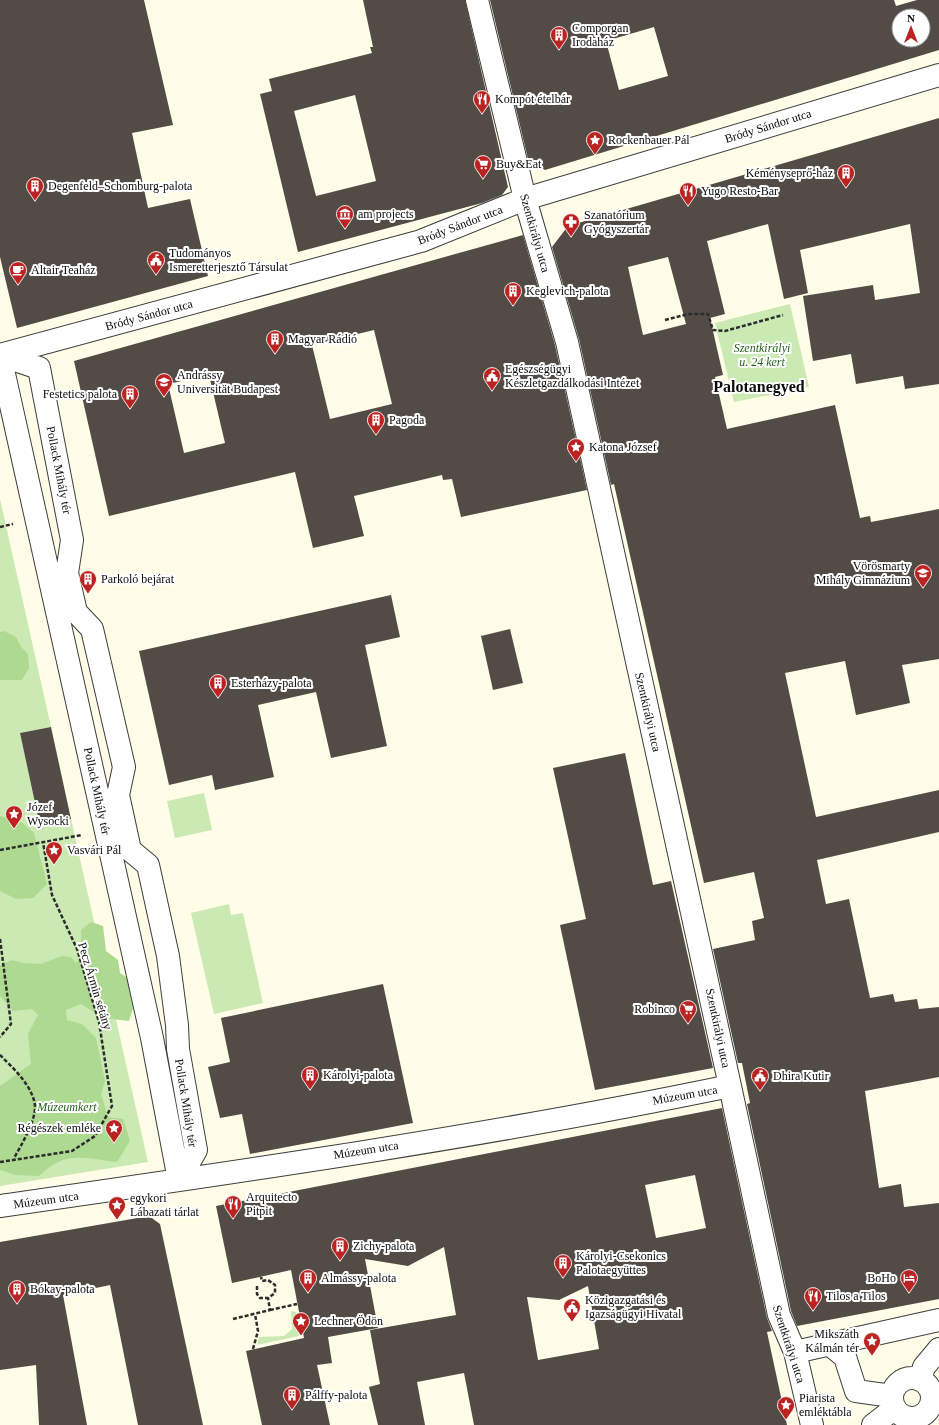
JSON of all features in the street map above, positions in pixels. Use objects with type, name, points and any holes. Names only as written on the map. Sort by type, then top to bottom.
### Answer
[{"type":"street","name":"Szentkirályi utca","points":[[477,0],[525,199],[567,342],[779,1315],[794,1352],[812,1425]]},
{"type":"street","name":"Bródy Sándor utca","points":[[0,356],[420,241],[525,199],[939,75]]},
{"type":"street","name":"Pollack Mihály tér","points":[[0,356],[39,368],[72,540],[67,573],[76,612],[92,629],[124,767],[118,795],[130,850],[148,865],[168,956],[177,1025],[178,1049],[196,1150],[179,1180],[152,1038],[0,356]]},
{"type":"street","name":"Múzeum utca","points":[[0,1206],[179,1180],[506,1127],[730,1086]]},
{"type":"street","points":[[794,1352],[939,1320]]},
{"type":"street","points":[[829,1344],[845,1357],[856,1391],[893,1402],[899,1414],[912,1419],[924,1414],[932,1403],[930,1389],[920,1380],[914,1378],[902,1381],[897,1385],[893,1402],[872,1425]]},
{"type":"street","points":[[920,1380],[924,1368],[939,1349]]},
{"type":"path","points":[[665,320],[688,314],[708,314],[713,330],[725,331],[783,316]]},
{"type":"path","points":[[0,850],[106,828]]},
{"type":"path","name":"Pecz Ármin sétány","points":[[14,1159],[72,1151],[95,1136],[112,1106],[99,1022],[77,949],[52,895],[43,842]]},
{"type":"path","points":[[0,939],[11,1024],[0,1037]]},
{"type":"path","points":[[0,1055],[12,1067],[29,1089],[35,1107],[28,1132],[14,1159],[0,1162]]},
{"type":"path","points":[[257,1286],[257,1294],[260,1298],[273,1297],[275,1294],[275,1285],[268,1280],[262,1281],[261,1277]]},
{"type":"path","points":[[268,1298],[270,1310]]},
{"type":"path","points":[[233,1319],[298,1304]]},
{"type":"path","points":[[253,1349],[258,1331],[255,1314]]},
{"type":"green space","name":"Szentkirályi u. 24 kert","points":[[790,304],[809,387],[734,402],[715,323]]},
{"type":"green space","name":"Múzeumkert","points":[[0,499],[51,727],[20,733],[40,825],[71,819],[148,1162],[0,1186]]},
{"type":"green space","points":[[4,631],[16,637],[21,647],[28,654],[29,668],[22,680],[0,680],[0,632]]},
{"type":"green space","points":[[204,793],[212,830],[175,838],[167,801]]},
{"type":"green space","points":[[0,816],[21,822],[34,833],[47,884],[33,898],[16,899],[0,891]]},
{"type":"green space","points":[[229,904],[231,915],[243,913],[263,1003],[214,1014],[191,913]]},
{"type":"green space","points":[[91,922],[103,926],[106,951],[118,960],[120,973],[134,982],[136,999],[129,1021],[104,1018],[81,1004],[66,1010],[67,1020],[82,1024],[96,1038],[105,1081],[101,1094],[108,1117],[123,1119],[130,1141],[117,1162],[85,1158],[66,1159],[57,1162],[39,1176],[16,1175],[0,1170],[0,1086],[31,1064],[28,1034],[38,1015],[32,1009],[13,1011],[0,996],[0,965],[12,960],[23,963],[41,964],[62,956],[71,957],[76,963],[81,957],[81,930]]},
{"type":"green space","points":[[291,1311],[296,1312],[299,1336],[257,1345],[259,1337],[284,1336],[292,1329]]},
{"type":"building","points":[[0,0],[144,0],[173,125],[132,133],[148,208],[190,199],[208,276],[17,328],[0,257]]},
{"type":"building","points":[[363,0],[465,0],[508,187],[502,195],[482,203],[298,252],[260,94],[272,91],[269,79],[372,53],[370,47],[373,47]],"holes":[[[355,95],[376,181],[316,196],[294,111]]]},
{"type":"building","points":[[490,0],[894,0],[896,6],[917,0],[939,0],[939,50],[545,170],[528,159]],"holes":[[[654,27],[668,76],[619,90],[606,41]]]},
{"type":"building","points":[[939,118],[939,384],[905,389],[903,376],[856,384],[851,354],[813,361],[803,296],[873,285],[875,300],[920,293],[910,224],[800,250],[808,293],[784,299],[768,224],[707,241],[725,314],[710,318],[723,375],[715,377],[727,429],[835,405],[860,518],[870,516],[871,522],[939,509],[939,659],[902,665],[910,703],[856,715],[845,661],[785,673],[816,817],[939,790],[939,832],[817,860],[826,904],[849,899],[870,998],[893,994],[895,1002],[917,999],[919,1009],[939,1007],[939,1077],[865,1091],[879,1188],[901,1184],[904,1207],[939,1203],[939,1299],[797,1326],[791,1311],[747,1104],[750,1103],[742,1063],[738,1063],[713,949],[755,940],[752,921],[764,918],[754,872],[704,883],[614,484],[611,485],[579,339],[552,247],[568,226]],"holes":[[[668,257],[686,324],[643,335],[628,267]]]},
{"type":"building","points":[[523,235],[555,345],[587,490],[461,517],[452,479],[443,480],[442,475],[354,496],[364,536],[313,548],[295,472],[109,516],[74,361]],"holes":[[[374,330],[392,404],[330,419],[312,345]],[[209,375],[225,443],[184,453],[168,384]]]},
{"type":"building","name":"Esterházy-palota","points":[[391,595],[400,637],[365,645],[387,746],[331,758],[316,692],[258,705],[274,777],[215,790],[212,775],[169,785],[139,651]]},
{"type":"building","points":[[510,629],[523,683],[493,690],[481,636]]},
{"type":"building","points":[[51,727],[71,819],[40,826],[20,733]]},
{"type":"building","points":[[625,753],[653,885],[671,881],[713,1068],[595,1090],[560,925],[586,919],[553,768]]},
{"type":"building","name":"Károlyi-palota","points":[[383,984],[413,1123],[250,1154],[242,1114],[220,1118],[208,1067],[230,1062],[221,1018]]},
{"type":"building","points":[[722,1108],[767,1318],[772,1331],[767,1332],[787,1425],[474,1425],[464,1373],[417,1382],[425,1425],[378,1425],[369,1387],[380,1384],[370,1330],[456,1315],[444,1247],[408,1266],[365,1259],[378,1328],[328,1337],[332,1363],[317,1365],[330,1425],[262,1425],[246,1351],[304,1338],[291,1270],[232,1283],[216,1206]],"holes":[[[695,1175],[706,1228],[656,1238],[645,1185]],[[588,1286],[599,1349],[538,1360],[527,1297],[559,1300]]]},
{"type":"building","points":[[149,1216],[160,1224],[203,1425],[138,1425],[110,1285],[63,1295],[87,1425],[39,1425],[36,1365],[0,1370],[0,1242]]},
{"type":"place","name":"Comporgan Irodaház","points":[[559,50]]},
{"type":"place","name":"Kompót ételbár","points":[[482,114]]},
{"type":"place","name":"Rockenbauer Pál","points":[[595,155]]},
{"type":"place","name":"Buy&Eat","points":[[483,179]]},
{"type":"place","name":"Kéményseprő-ház","points":[[846,188]]},
{"type":"place","name":"Degenfeld–Schomburg-palota","points":[[35,201]]},
{"type":"place","name":"Yugo Resto-Bar","points":[[688,206]]},
{"type":"place","name":"am projects","points":[[345,229]]},
{"type":"place","name":"Szanatórium Gyógyszertár","points":[[571,237]]},
{"type":"place","name":"Tudományos Ismeretterjesztő Társulat","points":[[156,275]]},
{"type":"place","name":"Altair Teaház","points":[[18,285]]},
{"type":"place","name":"Keglevich-palota","points":[[513,306]]},
{"type":"place","name":"Magyar Rádió","points":[[275,354]]},
{"type":"place","name":"Egészségügyi Készletgazdálkodási Intézet","points":[[492,391]]},
{"type":"place","name":"Andrássy Universität Budapest","points":[[164,397]]},
{"type":"place","name":"Festetics palota","points":[[130,409]]},
{"type":"place","name":"Pagoda","points":[[376,435]]},
{"type":"place","name":"Katona József","points":[[576,462]]},
{"type":"place","name":"Vörösmarty Mihály Gimnázium","points":[[923,588]]},
{"type":"place","name":"Parkoló bejárat","points":[[88,594]]},
{"type":"place","name":"Esterházy-palota","points":[[218,698]]},
{"type":"place","name":"Józef Wysocki","points":[[14,829]]},
{"type":"place","name":"Vasvári Pál","points":[[54,865]]},
{"type":"place","name":"Robinco","points":[[688,1024]]},
{"type":"place","name":"Károlyi-palota","points":[[310,1090]]},
{"type":"place","name":"Dhira Kutir","points":[[760,1091]]},
{"type":"place","name":"Régészek emléke","points":[[114,1143]]},
{"type":"place","name":"Arquitecto Pitpit","points":[[233,1219]]},
{"type":"place","name":"egykori Lábazati tárlat","points":[[117,1220]]},
{"type":"place","name":"Zichy-palota","points":[[340,1261]]},
{"type":"place","name":"Károlyi-Csekonics Palotaegyüttes","points":[[563,1278]]},
{"type":"place","name":"Almássy-palota","points":[[308,1293]]},
{"type":"place","name":"BoHo","points":[[909,1293]]},
{"type":"place","name":"Bókay-palota","points":[[17,1304]]},
{"type":"place","name":"Tilos a Tilos","points":[[813,1311]]},
{"type":"place","name":"Közigazgatási és Igazságügyi Hivatal","points":[[572,1322]]},
{"type":"place","name":"Lechner Ödön","points":[[301,1336]]},
{"type":"place","name":"Mikszáth Kálmán tér","points":[[872,1356]]},
{"type":"place","name":"Pálffy-palota","points":[[292,1410]]},
{"type":"place","name":"Piarista emléktábla","points":[[786,1420]]},
{"type":"district","name":"Palotanegyed","points":[[759,386]]}]
